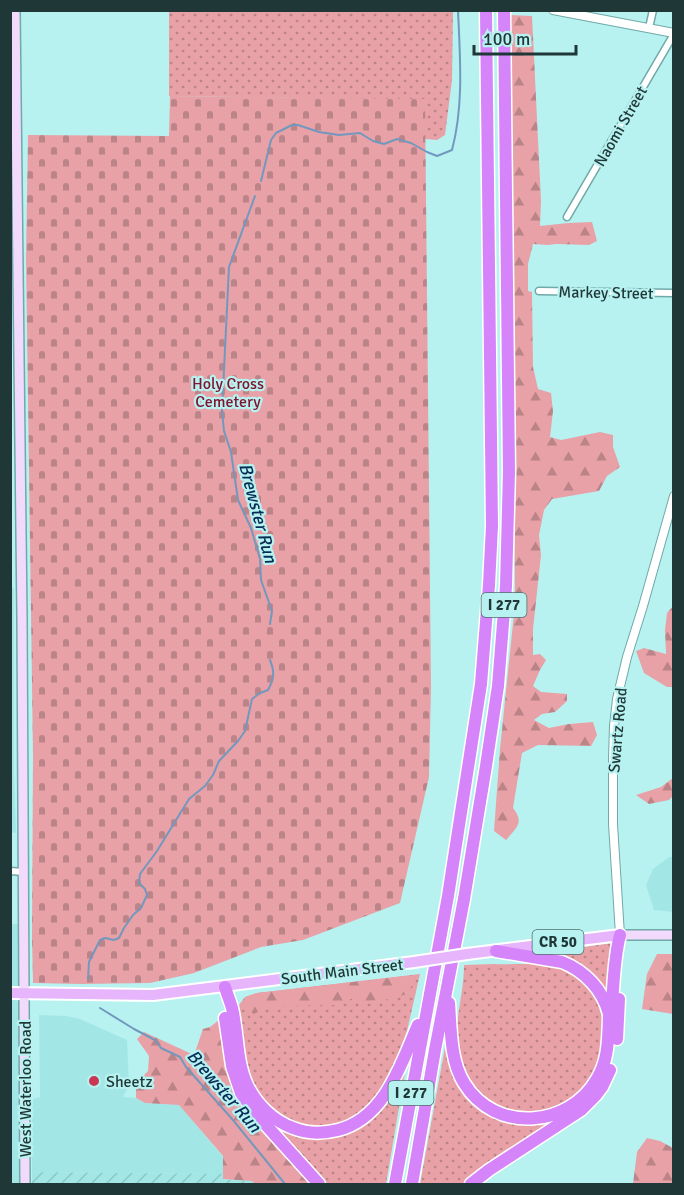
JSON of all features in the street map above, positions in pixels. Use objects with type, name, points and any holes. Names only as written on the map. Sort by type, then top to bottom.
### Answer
[{"type":"highway","name":"I 277","points":[[395,1185],[448,896],[481,684],[489,585],[492,515],[486,13]]},
{"type":"highway","name":"I 277","points":[[412,1185],[464,899],[496,697],[508,557],[504,14]]},
{"type":"highway","points":[[448,983],[453,1050],[458,1071],[468,1089],[483,1104],[499,1113],[533,1119],[551,1116],[572,1106],[586,1094],[597,1079],[606,1058],[615,955],[620,935]]},
{"type":"highway","points":[[471,1185],[489,1170],[581,1110],[602,1087],[611,1069],[616,1044],[622,965],[620,935]]},
{"type":"highway","points":[[496,951],[571,965],[595,986],[610,1015]]},
{"type":"highway","points":[[225,987],[232,1008],[243,1076],[253,1096],[260,1106],[278,1121],[297,1130],[314,1133],[344,1129],[363,1119],[374,1108],[391,1084],[428,1001]]},
{"type":"highway","points":[[225,987],[224,1008],[232,1066],[241,1093],[255,1113],[319,1185]]},
{"type":"main road","name":"West Waterloo Road","points":[[15,10],[14,185],[26,1185]]},
{"type":"main road","name":"South Main Street","points":[[10,993],[153,995],[620,935],[674,935]]},
{"type":"street","points":[[553,10],[674,34]]},
{"type":"street","points":[[649,28],[653,10]]},
{"type":"street","name":"Naomi Street","points":[[567,217],[674,34]]},
{"type":"street","name":"Markey Street","points":[[538,291],[674,293]]},
{"type":"street","name":"Swartz Road","points":[[620,935],[613,824],[617,699],[674,496]]},
{"type":"street","points":[[10,871],[24,872]]},
{"type":"shaded area","points":[[10,588],[14,588],[16,833],[10,832]]},
{"type":"shaded area","points":[[669,857],[673,857],[673,912],[654,910],[646,885],[653,869]]},
{"type":"shaded area","points":[[10,924],[24,924],[25,1184],[11,1184]]},
{"type":"shaded area","points":[[39,1015],[80,1019],[127,1040],[129,1085],[123,1097],[136,1098],[145,1103],[179,1105],[223,1157],[223,1174],[32,1172],[32,1099],[40,1097]]},
{"type":"shaded area","points":[[32,1172],[223,1174],[223,1179],[253,1181],[255,1184],[32,1184]]},
{"type":"green space","points":[[169,11],[453,11],[452,80],[445,135],[437,140],[425,139],[425,100],[169,96]]},
{"type":"green space","points":[[511,15],[532,16],[541,201],[540,226],[592,222],[597,241],[589,245],[533,244],[528,264],[528,291],[532,292],[533,367],[538,389],[551,393],[553,411],[550,437],[561,440],[600,432],[613,435],[613,447],[620,467],[607,476],[599,491],[552,499],[544,510],[539,535],[541,555],[533,629],[533,655],[540,654],[546,660],[533,686],[541,692],[567,694],[567,701],[555,712],[542,714],[534,720],[549,728],[593,722],[597,735],[591,746],[538,745],[522,753],[513,808],[519,822],[506,840],[494,831],[515,604]]},
{"type":"green space","name":"Holy Cross Cemetery","points":[[170,96],[425,99],[431,687],[429,777],[400,903],[303,940],[261,947],[194,973],[150,983],[33,983],[33,755],[26,258],[28,135],[169,136]]},
{"type":"green space","points":[[673,606],[673,687],[667,687],[644,673],[636,651],[644,648],[666,654],[667,613]]},
{"type":"green space","points":[[673,778],[673,796],[669,800],[649,804],[636,795],[661,787]]},
{"type":"green space","points":[[611,943],[612,954],[607,997],[550,955],[550,952]]},
{"type":"green space","points":[[657,954],[673,954],[673,1014],[642,1009],[647,974]]},
{"type":"green space","points":[[535,964],[567,969],[583,979],[596,999],[603,1023],[601,1058],[593,1077],[585,1088],[566,1104],[532,1112],[520,1113],[509,1110],[482,1096],[462,1075],[457,1057],[456,1031],[464,965]]},
{"type":"green space","points":[[420,974],[407,1031],[392,1071],[377,1098],[365,1111],[346,1123],[320,1129],[295,1125],[265,1106],[250,1081],[243,1047],[239,1005],[245,997],[257,993]]},
{"type":"green space","points":[[415,975],[409,993],[392,999],[367,1001],[351,999],[335,1005],[280,1006],[265,1008],[254,1014],[245,1008],[245,997],[257,993]]},
{"type":"green space","points":[[219,1020],[239,1101],[311,1184],[255,1184],[252,1181],[223,1179],[223,1156],[179,1105],[145,1103],[136,1098],[136,1083],[148,1071],[149,1056],[137,1039],[144,1032],[194,1055],[203,1029]]},
{"type":"green space","points":[[446,1042],[449,1043],[448,1057],[457,1081],[506,1121],[541,1124],[558,1117],[561,1120],[475,1174],[464,1184],[420,1184]]},
{"type":"green space","points":[[405,1072],[386,1184],[324,1184],[264,1115],[293,1134],[310,1138],[339,1136],[353,1130],[381,1110],[402,1073]]},
{"type":"green space","points":[[647,1138],[660,1141],[673,1148],[673,1184],[633,1184],[637,1152]]},
{"type":"waterway","name":"Brewster Run","points":[[261,181],[271,140],[276,133],[292,125],[339,135],[360,133],[373,141],[384,144],[397,139],[437,156],[452,150],[460,98],[458,10]]},
{"type":"waterway","name":"Brewster Run","points":[[255,196],[229,267],[222,411],[238,500],[251,528],[260,559],[261,580],[272,611],[270,624]]},
{"type":"waterway","name":"Brewster Run","points":[[88,979],[89,962],[100,940],[119,938],[133,915],[141,908],[147,895],[139,883],[140,874],[189,799],[205,786],[219,761],[245,731],[252,699],[268,690],[272,682],[273,672],[270,660]]},
{"type":"waterway","name":"Brewster Run","points":[[100,1008],[155,1040],[161,1048],[180,1057],[285,1184]]},
{"type":"place","name":"Sheetz","points":[[94,1081]]}]
